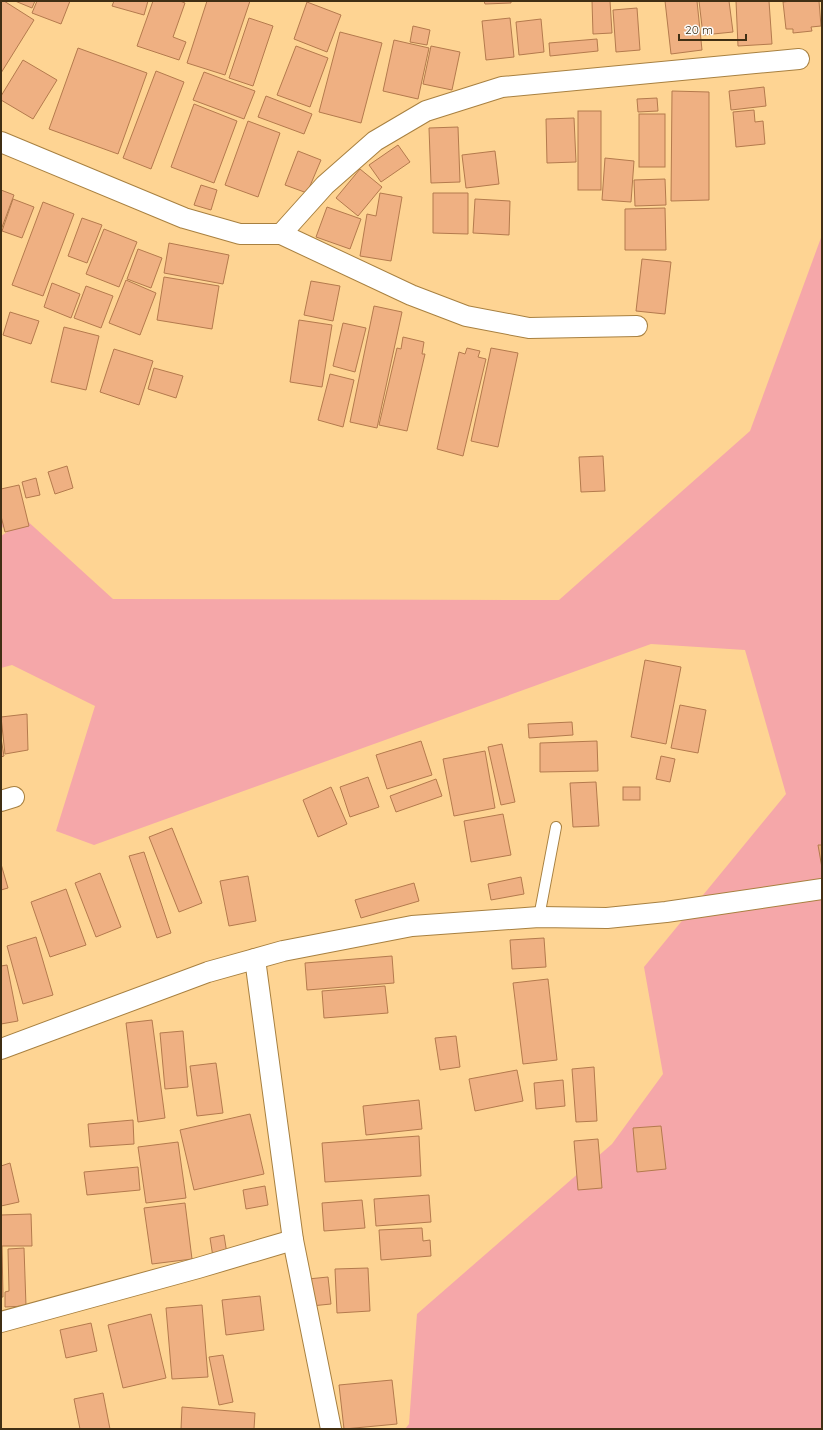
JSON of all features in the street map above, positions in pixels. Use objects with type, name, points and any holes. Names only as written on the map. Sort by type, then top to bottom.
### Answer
[{"type":"street","points":[[281,234],[325,185],[375,141],[426,111],[502,87],[799,59]]},
{"type":"street","points":[[1,142],[184,218],[240,234],[281,234],[411,295],[466,316],[529,328],[637,326]]},
{"type":"street","points":[[1,1049],[208,972],[283,951],[412,926],[539,916],[608,918],[666,912],[822,889]]},
{"type":"street","points":[[255,959],[292,1240],[331,1429]]},
{"type":"street","points":[[1,1322],[198,1268],[292,1240]]},
{"type":"lane","points":[[539,916],[556,827]]},
{"type":"shaded area","points":[[822,235],[822,1429],[405,1429],[409,1424],[417,1314],[612,1144],[663,1074],[644,967],[786,794],[745,650],[651,644],[94,845],[56,831],[95,706],[12,665],[1,668],[1,536],[12,529],[1,527],[1,497],[113,599],[559,600],[750,431]]},
{"type":"building","points":[[1,1],[4,1],[34,20],[1,73]]},
{"type":"building","points":[[15,1],[35,1],[32,8]]},
{"type":"building","points":[[37,1],[70,1],[61,24],[32,13]]},
{"type":"building","points":[[114,1],[148,1],[144,15],[112,6]]},
{"type":"building","points":[[153,1],[180,1],[185,3],[173,37],[186,42],[179,60],[137,46]]},
{"type":"building","points":[[207,1],[250,1],[225,75],[187,63]]},
{"type":"building","points":[[484,1],[511,1],[511,3],[485,4]]},
{"type":"building","points":[[592,1],[610,1],[612,33],[593,34]]},
{"type":"building","points":[[665,1],[697,1],[702,50],[671,54]]},
{"type":"building","points":[[699,1],[729,1],[733,32],[703,35]]},
{"type":"building","points":[[736,1],[769,1],[772,44],[738,46]]},
{"type":"building","points":[[819,1],[821,26],[811,27],[812,31],[793,33],[793,29],[786,29],[783,2]]},
{"type":"building","points":[[307,2],[341,15],[327,52],[294,39]]},
{"type":"building","points":[[637,8],[640,50],[616,52],[613,10]]},
{"type":"building","points":[[249,18],[273,26],[253,86],[229,78]]},
{"type":"building","points":[[510,18],[514,57],[486,60],[482,21]]},
{"type":"building","points":[[541,19],[544,52],[519,55],[516,22]]},
{"type":"building","points":[[413,26],[430,30],[427,45],[410,42]]},
{"type":"building","points":[[340,32],[382,43],[361,123],[319,112]]},
{"type":"building","points":[[597,39],[598,51],[550,56],[549,43]]},
{"type":"building","points":[[394,40],[429,48],[418,99],[383,91]]},
{"type":"building","points":[[296,46],[328,58],[310,107],[277,95]]},
{"type":"building","points":[[431,46],[460,52],[452,90],[423,84]]},
{"type":"building","points":[[78,48],[147,73],[118,154],[49,129]]},
{"type":"building","points":[[23,60],[57,80],[33,119],[1,100],[1,96]]},
{"type":"building","points":[[156,71],[184,82],[151,169],[123,158]]},
{"type":"building","points":[[204,72],[255,91],[244,119],[193,100]]},
{"type":"building","points":[[764,87],[766,106],[731,110],[729,91]]},
{"type":"building","points":[[672,91],[709,92],[709,200],[671,201]]},
{"type":"building","points":[[266,96],[312,114],[304,134],[258,117]]},
{"type":"building","points":[[657,98],[658,111],[638,112],[637,99]]},
{"type":"building","points":[[194,104],[237,121],[214,183],[171,167]]},
{"type":"building","points":[[754,110],[755,122],[763,121],[765,144],[736,147],[733,112]]},
{"type":"building","points":[[578,111],[601,111],[601,190],[578,190]]},
{"type":"building","points":[[639,114],[665,114],[665,167],[639,167]]},
{"type":"building","points":[[574,118],[576,162],[547,163],[546,119]]},
{"type":"building","points":[[248,121],[280,133],[258,197],[225,185]]},
{"type":"building","points":[[458,127],[460,182],[431,183],[429,128]]},
{"type":"building","points":[[398,145],[410,162],[381,182],[369,165]]},
{"type":"building","points":[[298,151],[321,160],[307,193],[285,185]]},
{"type":"building","points":[[495,151],[499,184],[466,188],[462,155]]},
{"type":"building","points":[[605,158],[634,161],[631,202],[602,200]]},
{"type":"building","points":[[360,169],[382,187],[358,216],[336,198]]},
{"type":"building","points":[[665,179],[666,205],[635,206],[634,180]]},
{"type":"building","points":[[201,185],[217,190],[211,210],[194,205]]},
{"type":"building","points":[[1,190],[14,195],[1,230]]},
{"type":"building","points":[[380,193],[402,197],[391,261],[360,256],[367,214],[376,216]]},
{"type":"building","points":[[433,193],[468,193],[468,234],[433,233]]},
{"type":"building","points":[[13,199],[34,207],[22,238],[2,231]]},
{"type":"building","points":[[475,199],[510,201],[509,235],[473,233]]},
{"type":"building","points":[[43,202],[74,214],[43,296],[12,285]]},
{"type":"building","points":[[327,207],[361,219],[350,249],[316,237]]},
{"type":"building","points":[[665,208],[666,250],[625,250],[625,209]]},
{"type":"building","points":[[82,218],[102,225],[87,263],[68,256]]},
{"type":"building","points":[[104,229],[137,242],[119,287],[86,274]]},
{"type":"building","points":[[169,243],[229,255],[223,284],[164,273]]},
{"type":"building","points":[[138,249],[162,258],[151,288],[127,279]]},
{"type":"building","points":[[642,259],[671,262],[665,314],[636,311]]},
{"type":"building","points":[[164,277],[219,286],[212,329],[157,320]]},
{"type":"building","points":[[126,280],[156,293],[140,335],[109,323]]},
{"type":"building","points":[[311,281],[340,286],[333,321],[304,315]]},
{"type":"building","points":[[52,283],[80,294],[71,318],[44,307]]},
{"type":"building","points":[[86,286],[113,296],[101,328],[74,318]]},
{"type":"building","points":[[374,306],[402,312],[377,428],[350,422]]},
{"type":"building","points":[[10,312],[39,321],[31,344],[3,335]]},
{"type":"building","points":[[299,320],[332,325],[322,387],[290,382]]},
{"type":"building","points":[[343,323],[366,328],[355,372],[333,366]]},
{"type":"building","points":[[64,327],[99,336],[86,390],[51,382]]},
{"type":"building","points":[[403,337],[424,342],[422,354],[425,354],[407,431],[379,425],[397,348],[401,349]]},
{"type":"building","points":[[467,348],[480,351],[478,357],[486,359],[463,456],[437,449],[459,352],[465,354]]},
{"type":"building","points":[[491,348],[518,353],[498,447],[471,441]]},
{"type":"building","points":[[114,349],[153,361],[139,405],[100,392]]},
{"type":"building","points":[[154,368],[183,376],[176,398],[148,389]]},
{"type":"building","points":[[330,374],[354,380],[343,427],[318,420]]},
{"type":"building","points":[[603,456],[605,491],[581,492],[579,457]]},
{"type":"building","points":[[67,466],[73,488],[55,494],[48,472]]},
{"type":"building","points":[[36,478],[40,495],[26,498],[22,482]]},
{"type":"building","points":[[19,485],[29,526],[5,532],[1,516],[1,489]]},
{"type":"building","points":[[645,660],[681,667],[666,744],[631,737]]},
{"type":"building","points":[[680,705],[706,710],[698,753],[671,748]]},
{"type":"building","points":[[27,714],[28,750],[5,754],[1,717]]},
{"type":"building","points":[[572,722],[573,735],[529,738],[528,724]]},
{"type":"building","points":[[1,738],[4,756],[1,757]]},
{"type":"building","points":[[421,741],[432,775],[387,789],[376,755]]},
{"type":"building","points":[[597,741],[598,771],[540,772],[540,743]]},
{"type":"building","points":[[502,744],[515,802],[501,805],[488,747]]},
{"type":"building","points":[[485,751],[495,808],[454,816],[443,759]]},
{"type":"building","points":[[661,756],[675,759],[670,782],[656,779]]},
{"type":"building","points":[[368,777],[379,807],[350,817],[340,787]]},
{"type":"building","points":[[436,779],[442,796],[396,812],[390,796]]},
{"type":"building","points":[[596,782],[599,826],[573,827],[570,783]]},
{"type":"building","points":[[331,787],[347,824],[318,837],[303,800]]},
{"type":"building","points":[[623,787],[640,787],[640,800],[623,800]]},
{"type":"building","points":[[503,814],[511,855],[471,862],[464,821]]},
{"type":"building","points":[[172,828],[202,903],[179,912],[149,837]]},
{"type":"building","points":[[818,845],[822,845],[822,868]]},
{"type":"building","points":[[144,852],[171,933],[157,938],[129,856]]},
{"type":"building","points":[[1,864],[8,888],[1,890]]},
{"type":"building","points":[[100,873],[121,927],[96,937],[75,883]]},
{"type":"building","points":[[248,876],[256,921],[229,926],[220,881]]},
{"type":"building","points":[[521,877],[524,894],[491,900],[488,884]]},
{"type":"building","points":[[414,883],[419,901],[361,918],[355,900]]},
{"type":"building","points":[[66,889],[86,945],[50,957],[31,902]]},
{"type":"building","points":[[36,937],[53,995],[23,1004],[7,946]]},
{"type":"building","points":[[544,938],[546,967],[512,969],[510,940]]},
{"type":"building","points":[[392,956],[394,983],[307,990],[305,963]]},
{"type":"building","points":[[7,965],[18,1021],[1,1024],[1,966]]},
{"type":"building","points":[[548,979],[557,1060],[523,1064],[513,983]]},
{"type":"building","points":[[385,986],[388,1013],[324,1018],[322,991]]},
{"type":"building","points":[[152,1020],[165,1118],[138,1122],[126,1023]]},
{"type":"building","points":[[183,1031],[188,1087],[165,1089],[160,1033]]},
{"type":"building","points":[[456,1036],[460,1067],[440,1070],[435,1038]]},
{"type":"building","points":[[216,1063],[223,1113],[197,1116],[190,1066]]},
{"type":"building","points":[[594,1067],[597,1121],[576,1122],[572,1069]]},
{"type":"building","points":[[517,1070],[523,1101],[475,1111],[469,1079]]},
{"type":"building","points":[[563,1080],[565,1106],[536,1109],[534,1083]]},
{"type":"building","points":[[419,1100],[422,1129],[366,1135],[363,1106]]},
{"type":"building","points":[[250,1114],[264,1174],[194,1190],[180,1130]]},
{"type":"building","points":[[133,1120],[134,1144],[90,1147],[88,1124]]},
{"type":"building","points":[[661,1126],[666,1169],[637,1172],[633,1128]]},
{"type":"building","points":[[419,1136],[421,1176],[325,1182],[322,1143]]},
{"type":"building","points":[[598,1139],[602,1188],[578,1190],[574,1141]]},
{"type":"building","points":[[178,1142],[186,1198],[146,1203],[138,1147]]},
{"type":"building","points":[[10,1163],[19,1202],[1,1206],[1,1166]]},
{"type":"building","points":[[138,1167],[140,1190],[87,1195],[84,1172]]},
{"type":"building","points":[[265,1186],[268,1205],[246,1209],[243,1190]]},
{"type":"building","points":[[429,1195],[431,1222],[376,1226],[374,1199]]},
{"type":"building","points":[[362,1200],[365,1228],[324,1231],[322,1203]]},
{"type":"building","points":[[185,1203],[192,1259],[152,1264],[144,1208]]},
{"type":"building","points":[[31,1214],[32,1246],[2,1246],[3,1297],[1,1297],[1,1215]]},
{"type":"building","points":[[422,1228],[423,1241],[430,1240],[431,1256],[381,1260],[379,1230]]},
{"type":"building","points":[[224,1235],[227,1254],[213,1257],[210,1238]]},
{"type":"building","points":[[24,1248],[26,1306],[5,1307],[5,1292],[9,1291],[8,1249]]},
{"type":"building","points":[[368,1268],[370,1311],[337,1313],[335,1269]]},
{"type":"building","points":[[328,1277],[331,1304],[311,1306],[308,1279]]},
{"type":"building","points":[[260,1296],[264,1330],[226,1335],[222,1300]]},
{"type":"building","points":[[202,1305],[208,1377],[172,1379],[166,1308]]},
{"type":"building","points":[[151,1314],[166,1378],[123,1388],[108,1325]]},
{"type":"building","points":[[91,1323],[97,1351],[66,1358],[60,1330]]},
{"type":"building","points":[[223,1355],[233,1402],[219,1405],[209,1357]]},
{"type":"building","points":[[392,1380],[397,1424],[344,1429],[339,1385]]},
{"type":"building","points":[[103,1393],[110,1429],[80,1429],[74,1399]]},
{"type":"building","points":[[182,1407],[255,1413],[254,1429],[181,1429]]}]
